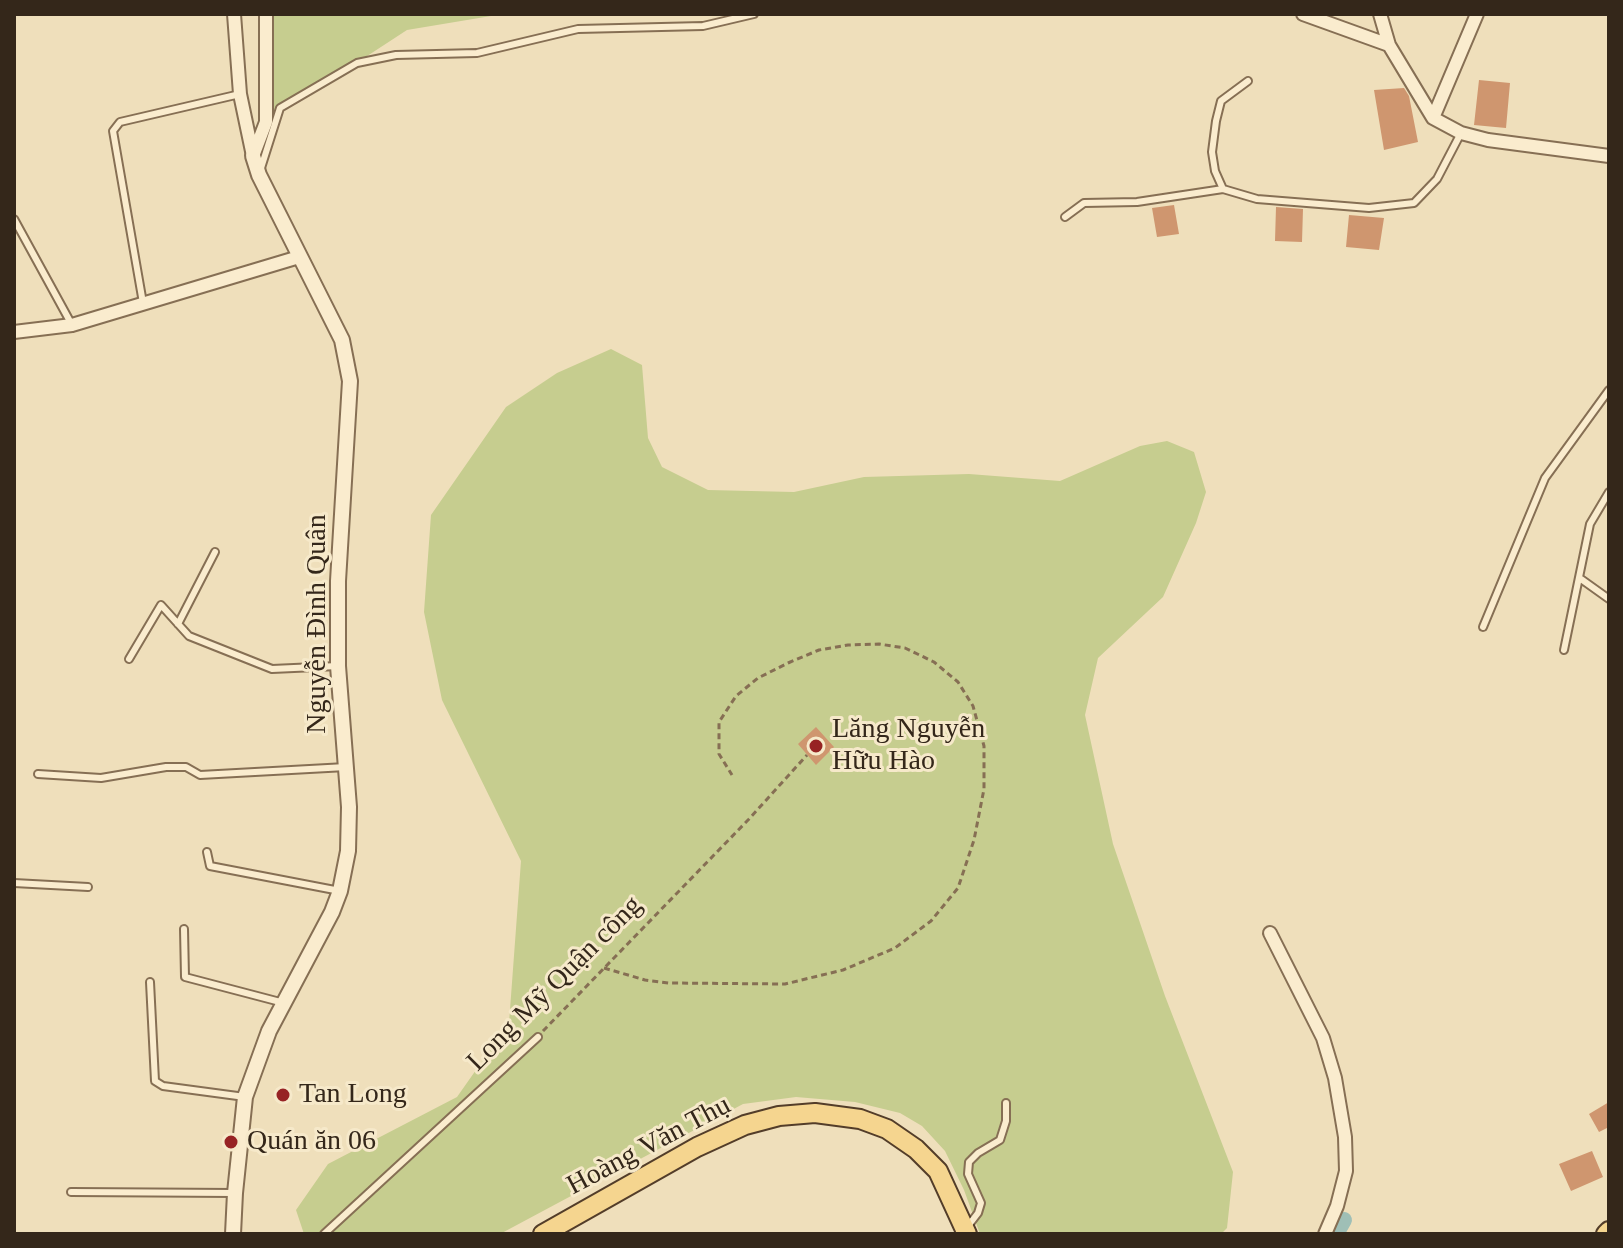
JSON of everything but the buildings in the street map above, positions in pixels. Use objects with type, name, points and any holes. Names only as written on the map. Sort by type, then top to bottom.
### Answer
[{"type":"main road","name":"Hoàng Văn Thụ","points":[[543,1234],[697,1147],[745,1125],[779,1116],[815,1113],[860,1119],[887,1129],[916,1149],[938,1171],[967,1232]]},
{"type":"street","name":"Nguyễn Đình Quân","points":[[233,1234],[245,1097],[258,1058],[332,912],[340,891],[348,851],[346,767],[338,666],[338,581],[350,381],[342,340],[259,175],[240,94],[234,14]]},
{"type":"street","points":[[253,156],[266,122],[266,14]]},
{"type":"street","points":[[1303,14],[1389,45]]},
{"type":"street","points":[[1380,14],[1389,45],[1433,118],[1461,133],[1488,140],[1609,156]]},
{"type":"street","points":[[1433,118],[1477,14]]},
{"type":"street","points":[[14,332],[72,325],[299,257]]},
{"type":"street","points":[[1270,933],[1323,1038],[1335,1078],[1345,1137],[1346,1171],[1337,1206],[1325,1234]]},
{"type":"lane","points":[[259,175],[280,108],[357,63],[396,55],[477,53],[578,29],[703,26],[754,14]]},
{"type":"lane","points":[[1223,189],[1215,171],[1212,152],[1216,121],[1221,101],[1248,81]]},
{"type":"lane","points":[[143,303],[113,131],[120,122],[240,94]]},
{"type":"lane","points":[[1065,217],[1084,203],[1137,202],[1223,189],[1257,199],[1369,208],[1414,203],[1437,179],[1461,133]]},
{"type":"lane","points":[[14,219],[72,325]]},
{"type":"lane","points":[[1483,627],[1545,478],[1609,390]]},
{"type":"lane","points":[[1564,650],[1590,524],[1609,492]]},
{"type":"lane","points":[[178,624],[215,552]]},
{"type":"lane","points":[[1581,579],[1609,599]]},
{"type":"lane","points":[[129,659],[161,605],[189,636],[272,669],[338,666]]},
{"type":"lane","points":[[38,774],[101,778],[166,767],[186,767],[200,775],[346,767]]},
{"type":"lane","points":[[207,852],[210,866],[340,891]]},
{"type":"lane","points":[[14,883],[88,887]]},
{"type":"lane","points":[[184,929],[185,977],[284,1003]]},
{"type":"lane","points":[[150,982],[155,1081],[163,1086],[245,1097]]},
{"type":"lane","name":"Long Mỹ Quận công","points":[[324,1234],[538,1037]]},
{"type":"lane","points":[[967,1232],[981,1203],[968,1174],[969,1162],[1000,1140],[1006,1121],[1006,1103]]},
{"type":"lane","points":[[71,1192],[235,1193]]},
{"type":"path","points":[[604,968],[645,980],[669,983],[785,984],[843,970],[895,948],[931,921],[958,888],[974,840],[984,789],[984,746],[973,706],[958,682],[934,662],[905,648],[879,644],[848,645],[819,650],[788,663],[758,678],[736,696],[719,722],[719,754],[732,775]]},
{"type":"path","name":"Long Mỹ Quận công","points":[[538,1037],[807,755]]},
{"type":"green space","points":[[268,14],[503,14],[407,30],[266,122]]},
{"type":"green space","points":[[611,349],[642,365],[648,438],[662,467],[708,490],[794,492],[864,477],[969,474],[1060,481],[1140,446],[1167,441],[1194,452],[1206,492],[1196,523],[1163,597],[1098,658],[1085,715],[1113,844],[1165,996],[1233,1172],[1227,1228],[1221,1234],[980,1234],[945,1151],[922,1126],[900,1113],[855,1102],[796,1097],[743,1104],[500,1234],[304,1234],[296,1210],[328,1164],[457,1097],[509,1023],[521,861],[442,700],[424,612],[431,515],[506,407],[557,373]]},
{"type":"waterway","points":[[1336,1234],[1344,1220]]},
{"type":"place","name":"Lăng Nguyễn Hữu Hào","points":[[816,746]]},
{"type":"place","name":"Tan Long","points":[[283,1095]]},
{"type":"place","name":"Quán ăn 06","points":[[231,1142]]}]
